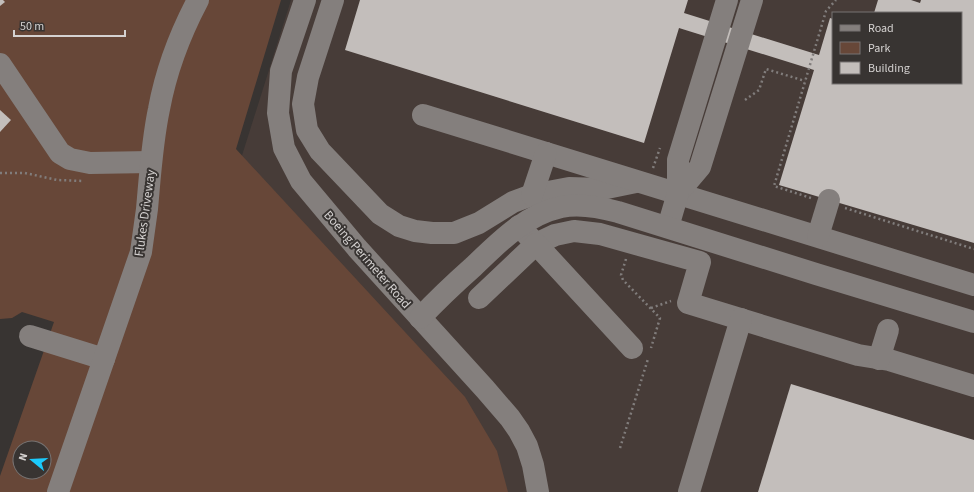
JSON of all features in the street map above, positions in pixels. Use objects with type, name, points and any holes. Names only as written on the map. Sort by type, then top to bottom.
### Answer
[{"type":"street","name":"Flukes Driveway","points":[[58,492],[140,252],[147,211],[151,162],[159,109],[168,69],[198,0]]},
{"type":"street","name":"Boeing Perimeter Road","points":[[305,0],[281,71],[278,114],[284,148],[301,181],[357,248],[510,418],[527,446],[533,465],[538,492]]},
{"type":"street","points":[[333,0],[308,77],[303,104],[307,130],[320,151],[380,214],[400,226],[415,231],[454,233],[479,223],[513,202],[532,195],[569,188],[602,189],[639,181]]},
{"type":"street","points":[[668,227],[678,193],[678,160],[727,0]]},
{"type":"street","points":[[678,193],[700,167],[752,0]]},
{"type":"street","points":[[0,64],[60,153],[70,159],[90,163],[151,162]]},
{"type":"street","points":[[423,115],[974,285]]},
{"type":"street","points":[[532,195],[546,153]]},
{"type":"street","points":[[818,236],[827,201]]},
{"type":"street","points":[[420,318],[502,239],[519,226],[539,214],[561,207],[577,205],[599,207],[668,227],[974,322]]},
{"type":"street","points":[[519,226],[632,348]]},
{"type":"street","points":[[478,298],[536,244],[555,235],[574,231],[600,234],[700,262],[688,303],[858,355],[888,360],[974,386]]},
{"type":"street","points":[[688,492],[741,319]]},
{"type":"street","points":[[879,358],[888,330]]},
{"type":"street","points":[[30,336],[104,359]]},
{"type":"path","points":[[836,0],[826,11],[774,186],[827,201],[974,249]]},
{"type":"path","points":[[744,100],[759,90],[766,69],[806,81]]},
{"type":"shaded area","points":[[291,0],[974,0],[974,492],[136,492]]},
{"type":"green space","points":[[0,0],[281,0],[236,149],[465,397],[497,451],[508,492],[0,492],[0,476],[12,442],[12,480],[52,480],[52,440],[13,440],[54,322],[22,312],[12,318],[0,319]]},
{"type":"building","points":[[0,0],[5,2],[0,6]]},
{"type":"building","points":[[360,0],[688,0],[684,13],[819,55],[830,18],[832,19],[832,84],[962,84],[962,12],[874,12],[878,0],[911,0],[920,3],[921,0],[974,0],[974,243],[779,185],[814,70],[679,28],[644,143],[345,50]]},
{"type":"building","points":[[0,110],[11,120],[0,132]]},
{"type":"building","points":[[791,384],[974,440],[974,492],[758,492]]}]
